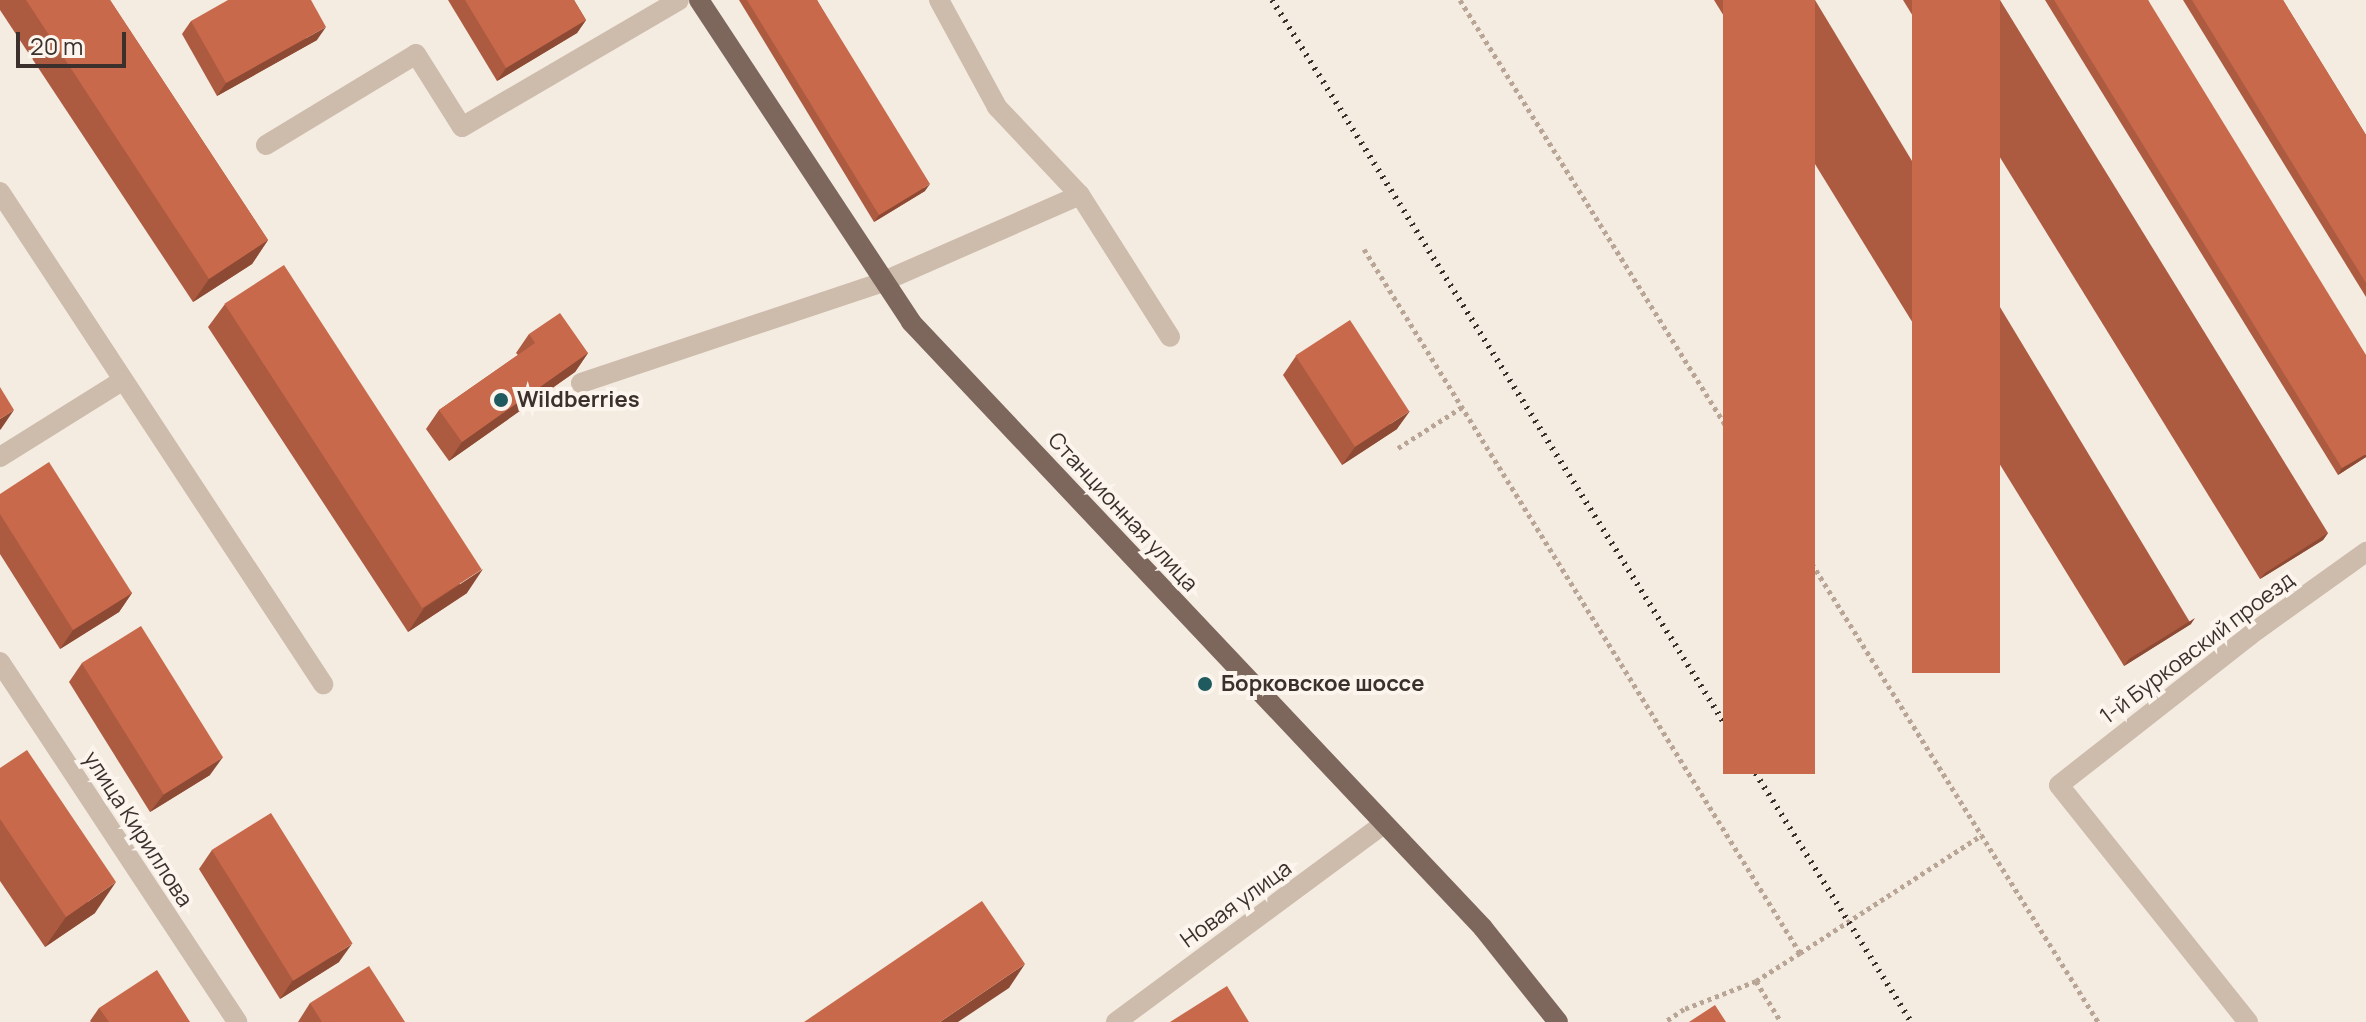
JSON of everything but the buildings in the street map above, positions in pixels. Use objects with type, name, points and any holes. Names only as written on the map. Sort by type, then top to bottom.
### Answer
[{"type":"main road","name":"Станционная улица","points":[[699,0],[882,282],[946,362],[1483,928],[1558,1022]]},
{"type":"street","points":[[266,145],[416,54],[462,127],[679,0]]},
{"type":"street","points":[[939,0],[997,107],[1080,195],[1170,337]]},
{"type":"street","points":[[0,192],[323,684]]},
{"type":"street","points":[[581,383],[882,282],[1080,195]]},
{"type":"street","points":[[0,457],[123,380]]},
{"type":"street","name":"1-й Бурковский проезд","points":[[2248,1022],[2059,785],[2250,635],[2366,552]]},
{"type":"street","name":"улица Кириллова","points":[[0,662],[237,1022]]},
{"type":"street","name":"Новая улица","points":[[1116,1022],[1384,824]]},
{"type":"path","points":[[1460,0],[2098,1022]]},
{"type":"path","points":[[1364,249],[1800,953]]},
{"type":"path","points":[[1398,448],[1462,407]]},
{"type":"path","points":[[1665,1022],[1684,1009],[1756,981],[1982,835]]},
{"type":"path","points":[[1756,981],[1781,1022]]},
{"type":"railway","points":[[1272,0],[1911,1022]]},
{"type":"place","name":"Wildberries","points":[[501,400]]},
{"type":"place","name":"Борковское шоссе","points":[[1205,684]]}]
